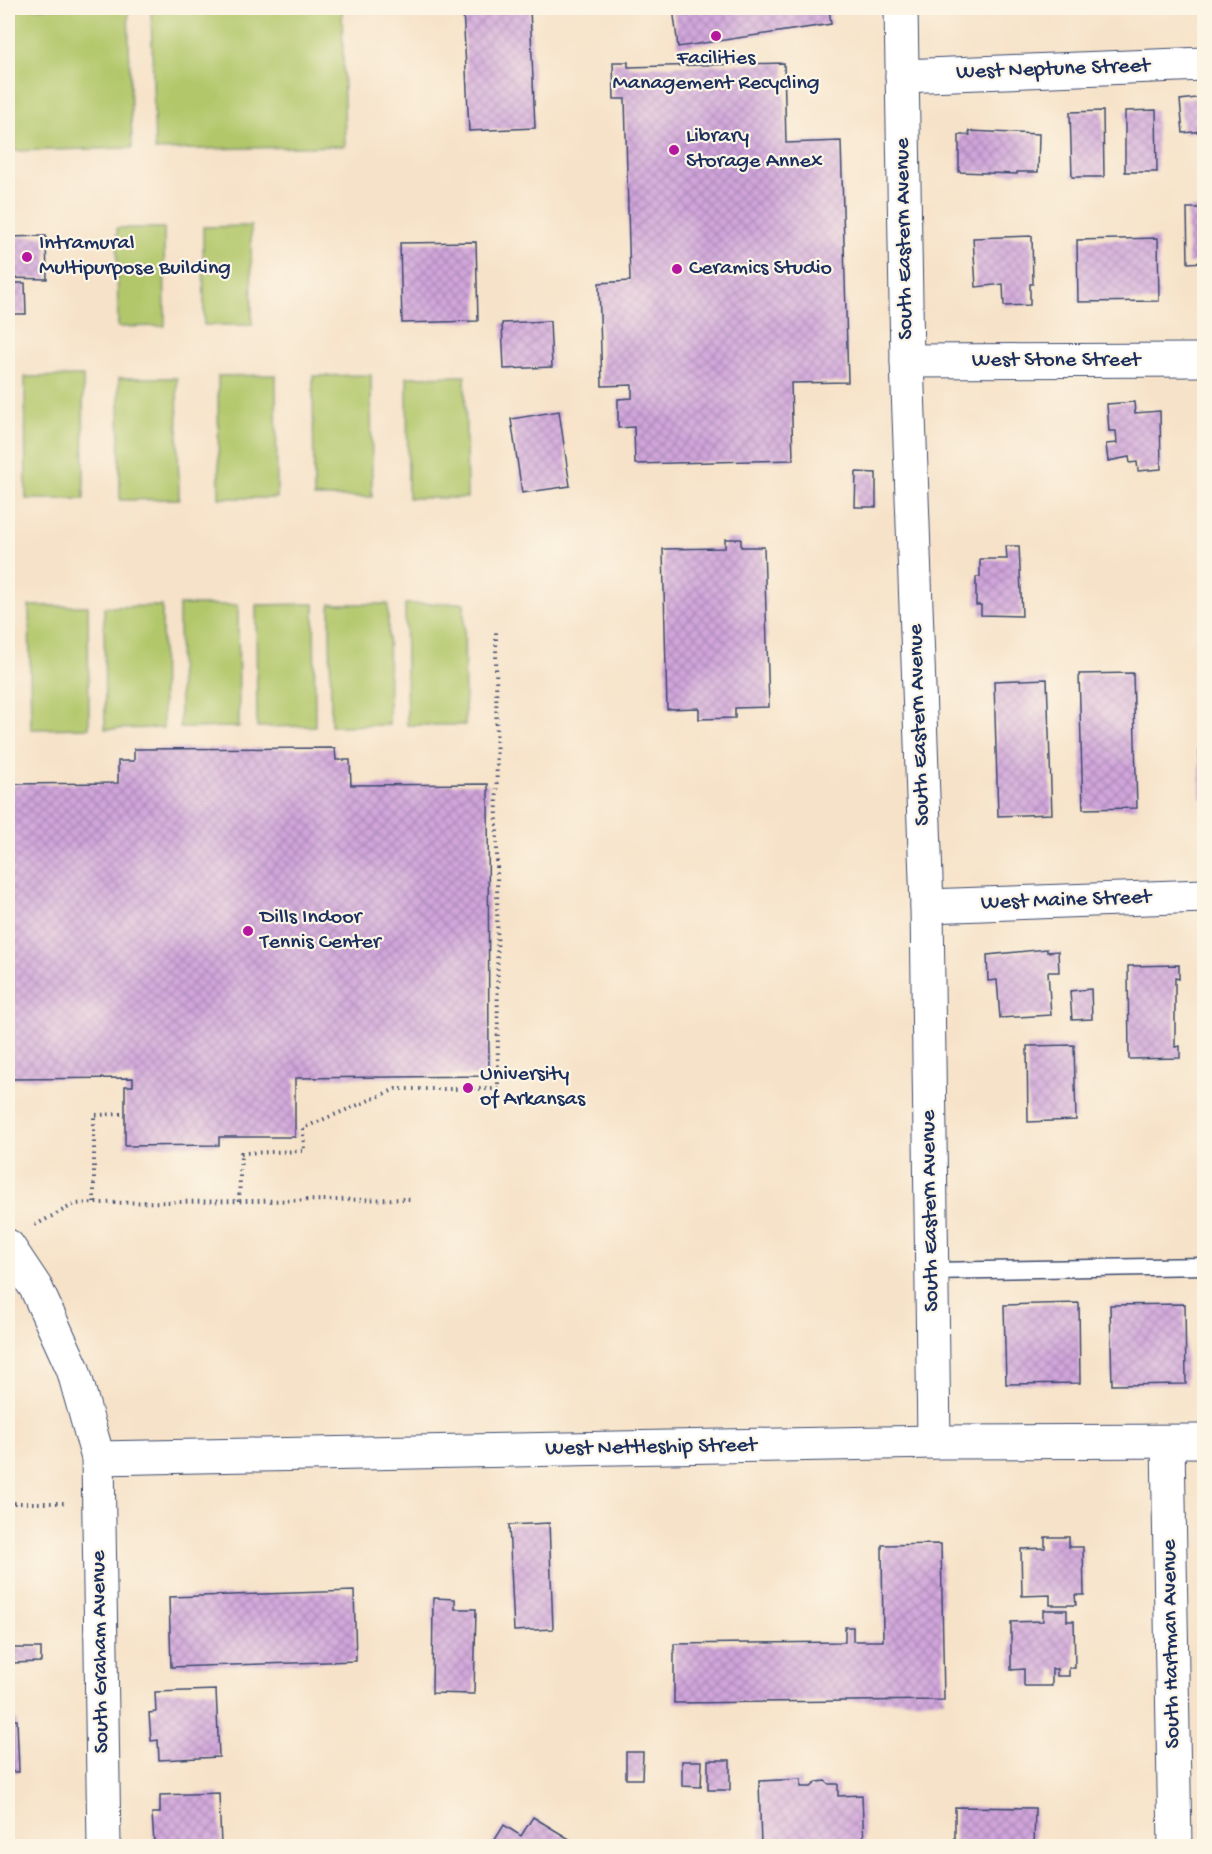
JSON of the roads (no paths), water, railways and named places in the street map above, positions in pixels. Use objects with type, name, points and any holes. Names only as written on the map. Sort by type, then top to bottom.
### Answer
[{"type":"street","name":"South Eastern Avenue","points":[[901,8],[907,361],[927,906],[934,1442]]},
{"type":"street","name":"West Neptune Street","points":[[902,76],[1204,64]]},
{"type":"street","name":"West Stone Street","points":[[907,361],[1204,360]]},
{"type":"street","name":"West Maine Street","points":[[927,906],[1204,896]]},
{"type":"street","name":"South Graham Avenue","points":[[8,1246],[36,1288],[73,1369],[98,1458],[104,1846]]},
{"type":"street","name":"West Nettleship Street","points":[[98,1458],[934,1442],[1204,1441]]},
{"type":"street","name":"South Hartman Avenue","points":[[1168,1442],[1175,1846]]},
{"type":"lane","points":[[932,1271],[1204,1266]]},
{"type":"place","name":"Facilities Management Recycling","points":[[716,36]]},
{"type":"place","name":"Library Storage Annex","points":[[674,150]]},
{"type":"place","name":"Intramural Multipurpose Building","points":[[27,257]]},
{"type":"place","name":"Ceramics Studio","points":[[677,269]]},
{"type":"place","name":"Dills Indoor Tennis Center","points":[[248,931]]},
{"type":"place","name":"University of Arkansas","points":[[468,1088]]}]
